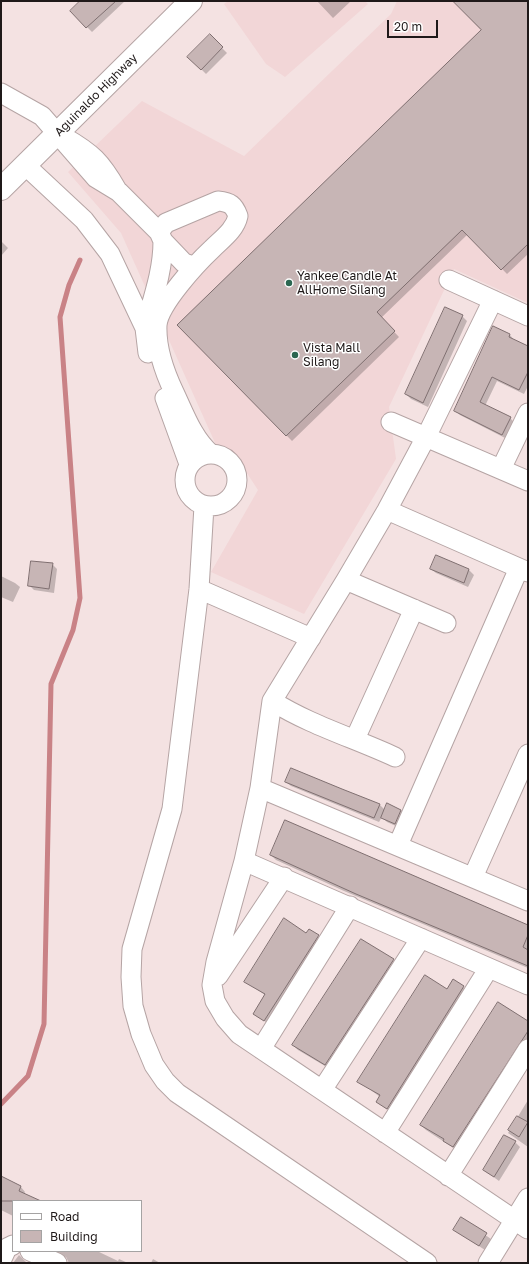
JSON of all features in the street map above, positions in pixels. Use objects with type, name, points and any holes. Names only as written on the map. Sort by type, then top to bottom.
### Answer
[{"type":"main road","name":"Aguinaldo Highway","points":[[1,189],[191,1]]},
{"type":"street","points":[[1,93],[42,116],[58,133],[77,159],[96,178],[119,192],[161,236],[184,263],[194,266]]},
{"type":"street","points":[[25,165],[84,220],[110,254],[145,328],[149,360],[171,413],[189,464]]},
{"type":"street","points":[[145,328],[158,286],[163,259],[161,236],[166,223],[218,201],[227,202],[234,206],[238,216],[237,222],[194,266],[173,293],[157,323],[160,359],[171,386],[196,436],[203,447],[211,454],[227,459],[232,465],[238,480],[233,495],[227,501],[216,506],[204,506],[192,498],[185,486],[186,471],[189,464],[199,456],[211,454]]},
{"type":"street","points":[[449,280],[528,316]]},
{"type":"street","points":[[493,300],[426,437],[387,510],[272,701],[260,788],[244,861],[216,962],[212,985],[214,1001],[225,1018],[239,1034],[521,1224]]},
{"type":"street","points":[[501,469],[528,413]]},
{"type":"street","points":[[391,422],[528,481]]},
{"type":"street","points":[[204,506],[199,589],[172,809],[132,949],[131,977],[133,1006],[141,1034],[154,1065],[165,1081],[177,1093],[427,1263]]},
{"type":"street","points":[[387,510],[524,570],[398,845]]},
{"type":"street","points":[[346,580],[446,623]]},
{"type":"street","points":[[199,589],[311,638]]},
{"type":"street","points":[[355,739],[414,609]]},
{"type":"street","points":[[272,701],[295,716],[355,739],[395,757]]},
{"type":"street","points":[[473,877],[528,754]]},
{"type":"street","points":[[260,788],[528,901]]},
{"type":"street","points":[[244,861],[284,877],[528,985]]},
{"type":"street","points":[[212,985],[284,877]]},
{"type":"street","points":[[261,1049],[350,906]]},
{"type":"street","points":[[322,1090],[421,938]]},
{"type":"street","points":[[385,1133],[489,968]]},
{"type":"street","points":[[448,1176],[528,1049]]},
{"type":"street","points":[[488,1263],[521,1224],[528,1198]]},
{"type":"street","points":[[1,1261],[7,1248],[12,1246]]},
{"type":"street","points":[[32,1252],[57,1263]]},
{"type":"shaded area","points":[[228,1],[365,1],[368,4],[285,77],[266,64],[224,4]]},
{"type":"shaded area","name":"Vista Mall Silang","points":[[397,1],[528,1],[528,303],[454,269],[389,407],[396,459],[304,614],[211,572],[258,490],[233,452],[216,445],[121,233],[68,172],[142,101],[244,156],[391,14]]},
{"type":"building","points":[[80,1],[116,1],[86,28],[70,11]]},
{"type":"building","points":[[453,1],[528,1],[528,244],[501,270],[462,230],[377,312],[395,331],[286,436],[177,325],[481,30]]},
{"type":"building","points":[[210,34],[223,47],[201,70],[187,57]]},
{"type":"building","points":[[445,307],[463,315],[423,403],[405,394]]},
{"type":"building","points":[[493,326],[510,334],[509,337],[528,346],[528,372],[519,390],[492,377],[480,402],[511,417],[502,435],[454,411]]},
{"type":"building","points":[[436,555],[469,569],[464,583],[430,569]]},
{"type":"building","points":[[31,561],[53,563],[49,589],[28,586]]},
{"type":"building","points":[[291,768],[380,804],[374,818],[285,782]]},
{"type":"building","points":[[387,803],[401,810],[395,824],[381,818]]},
{"type":"building","points":[[285,820],[528,925],[528,935],[523,947],[528,950],[528,966],[356,894],[270,855]]},
{"type":"building","points":[[284,918],[306,933],[309,929],[319,935],[264,1021],[253,1014],[265,994],[244,982]]},
{"type":"building","points":[[361,939],[394,959],[325,1065],[292,1045]]},
{"type":"building","points":[[425,975],[447,989],[453,979],[464,986],[387,1109],[376,1102],[380,1095],[357,1082]]},
{"type":"building","points":[[498,1002],[528,1021],[528,1031],[453,1147],[443,1141],[444,1139],[420,1125]]},
{"type":"building","points":[[517,1116],[528,1122],[519,1137],[508,1130]]},
{"type":"building","points":[[504,1135],[516,1141],[494,1177],[483,1170]]},
{"type":"building","points":[[1,1176],[21,1186],[19,1191],[39,1200],[12,1200],[1,1201]]},
{"type":"building","points":[[461,1217],[487,1233],[479,1246],[453,1230]]},
{"type":"waterway","points":[[1,1104],[28,1076],[44,1024],[51,684],[73,630],[80,598],[60,317],[69,285],[80,260]]},
{"type":"place","name":"Yankee Candle At AllHome Silang","points":[[289,283]]},
{"type":"place","name":"Vista Mall Silang","points":[[295,355]]}]
